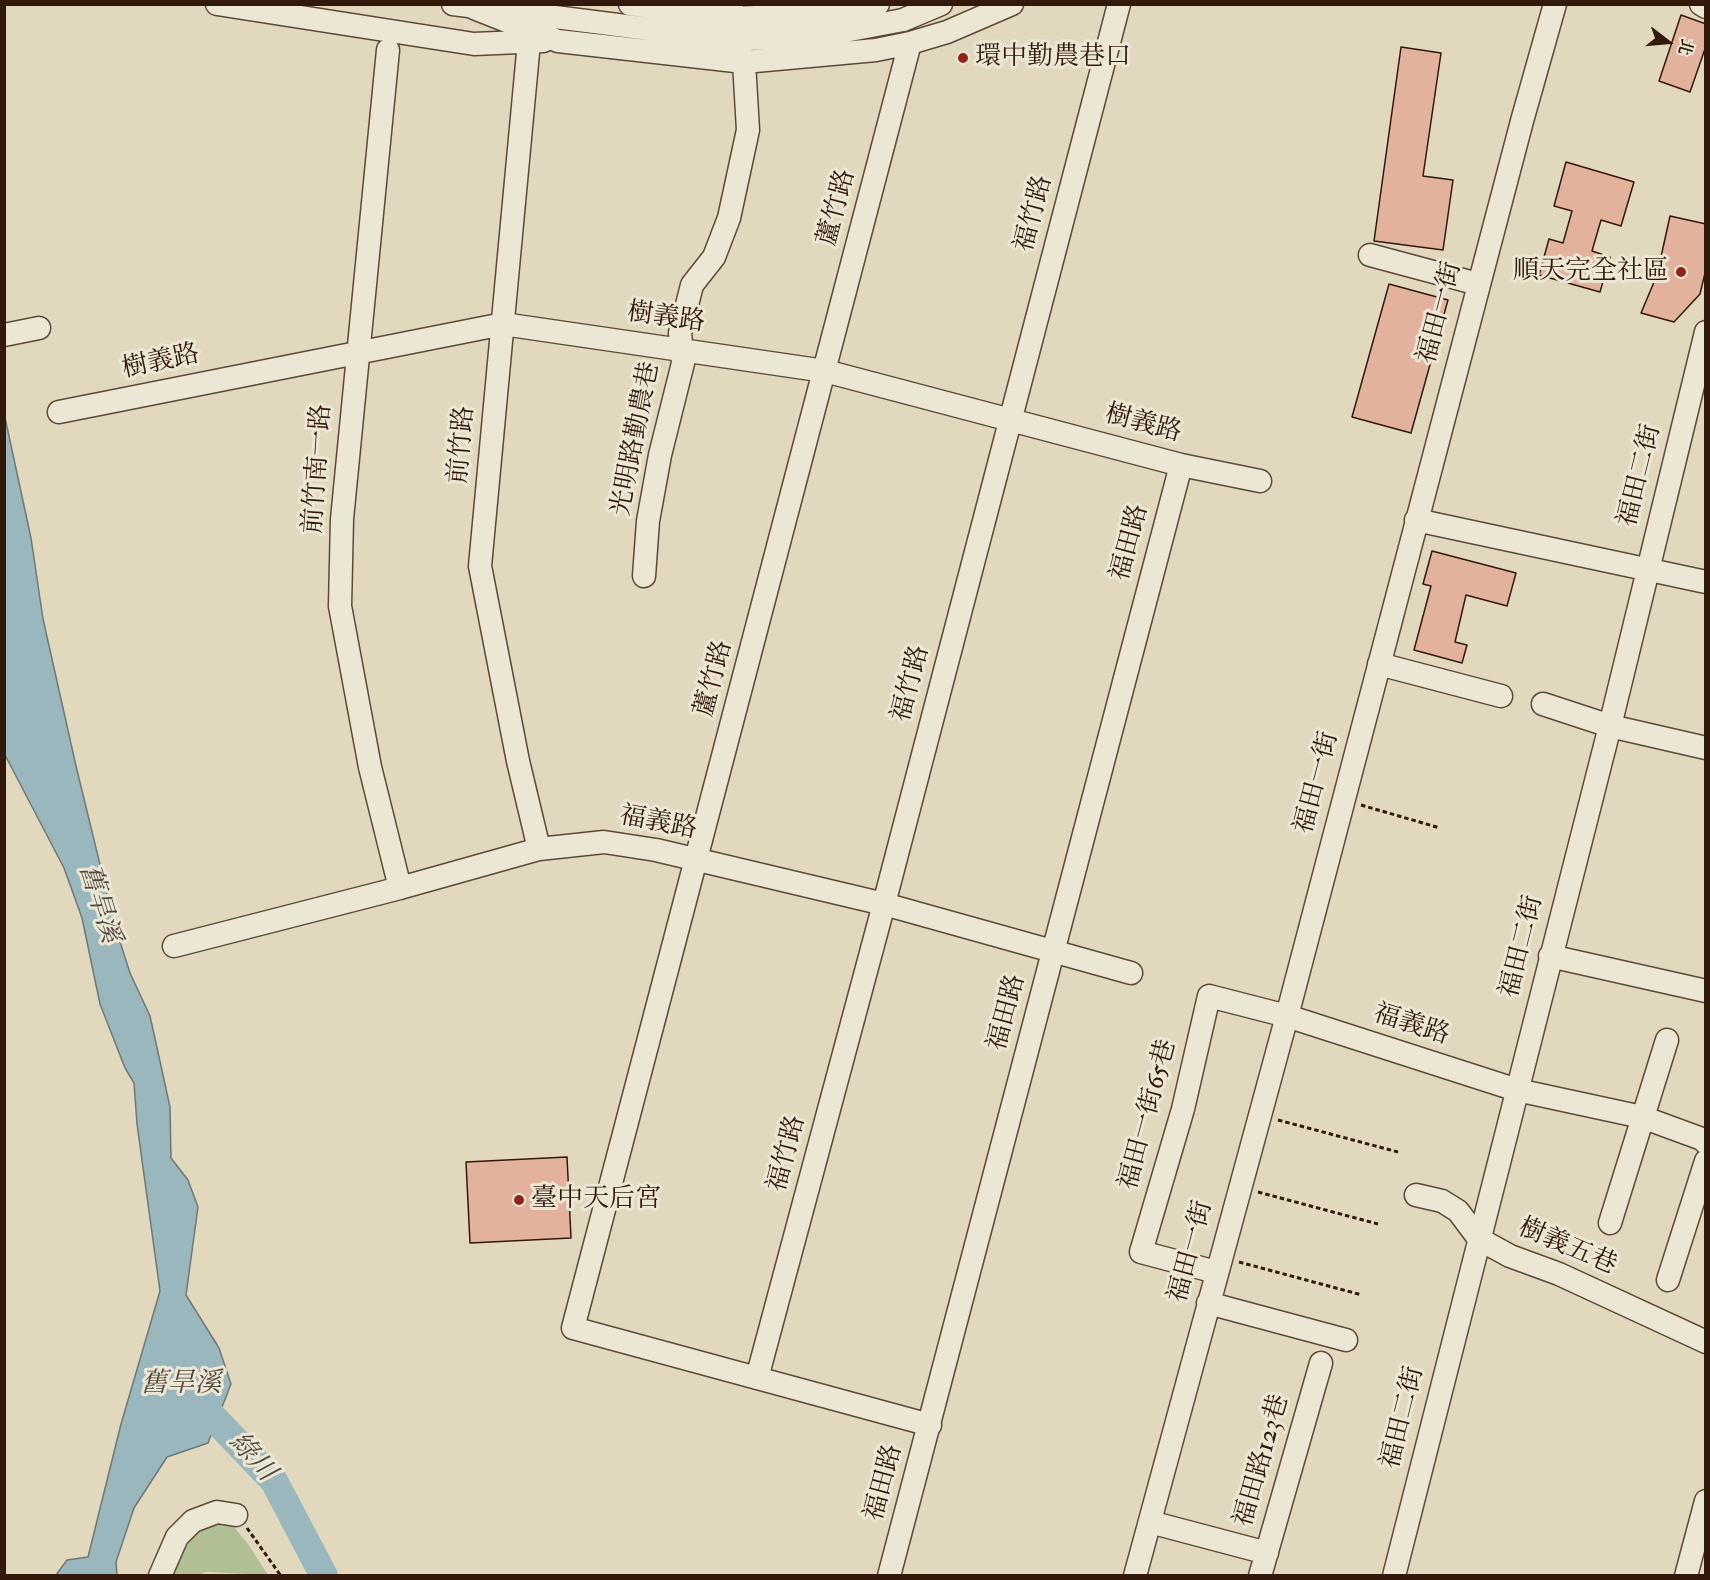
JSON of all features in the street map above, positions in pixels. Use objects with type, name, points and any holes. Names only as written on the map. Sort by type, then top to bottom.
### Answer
[{"type":"street","points":[[217,4],[474,44],[558,41],[744,62],[876,50],[910,44],[946,32],[1012,4]]},
{"type":"street","points":[[630,4],[733,21],[834,33],[903,20],[941,4]]},
{"type":"street","points":[[463,6],[733,21],[825,14],[878,4]]},
{"type":"street","name":"福竹路","points":[[757,1378],[884,904],[1119,4]]},
{"type":"street","name":"福田一街","points":[[1135,1575],[1287,1016],[1478,284],[1555,4]]},
{"type":"street","points":[[1701,4],[1706,7]]},
{"type":"street","points":[[463,6],[558,41]]},
{"type":"street","name":"光明路勤農巷","points":[[644,576],[648,521],[660,455],[683,363],[680,333],[692,285],[714,256],[729,218],[748,130],[744,62],[733,21]]},
{"type":"street","name":"前竹路","points":[[529,42],[480,566],[518,761],[539,849]]},
{"type":"street","name":"蘆竹路","points":[[757,1378],[573,1328],[910,44]]},
{"type":"street","name":"前竹南一路","points":[[388,50],[342,519],[340,606],[370,767],[400,888]]},
{"type":"street","points":[[1370,255],[1478,284]]},
{"type":"street","name":"樹義路","points":[[58,412],[357,351],[503,324],[825,371],[1181,465],[1260,481]]},
{"type":"street","points":[[4,336],[39,328]]},
{"type":"street","name":"福田二街","points":[[1394,1575],[1610,726],[1706,332]]},
{"type":"street","name":"福田路","points":[[889,1575],[1181,465]]},
{"type":"street","points":[[1416,520],[1706,582]]},
{"type":"street","points":[[1379,664],[1501,696]]},
{"type":"street","points":[[1544,704],[1610,726],[1706,748]]},
{"type":"street","name":"福義路","points":[[174,946],[400,888],[539,849],[604,842],[697,860],[884,904],[1131,973]]},
{"type":"street","points":[[1550,956],[1706,991]]},
{"type":"street","name":"福田一街65巷","points":[[1218,1265],[1141,1252],[1183,1109],[1209,996],[1287,1016]]},
{"type":"street","name":"福義路","points":[[1287,1016],[1517,1090],[1642,1117],[1702,1138],[1706,1143]]},
{"type":"street","points":[[1610,1223],[1667,1040]]},
{"type":"street","points":[[1668,1280],[1706,1161]]},
{"type":"street","name":"樹義五巷","points":[[1416,1195],[1442,1202],[1458,1211],[1479,1239],[1510,1256],[1581,1284],[1656,1321],[1706,1342]]},
{"type":"street","points":[[1208,1303],[1346,1340]]},
{"type":"street","name":"福田路123巷","points":[[1260,1575],[1321,1363]]},
{"type":"street","points":[[757,1378],[930,1425]]},
{"type":"street","points":[[1686,1575],[1706,1501]]},
{"type":"street","points":[[160,1575],[177,1537],[192,1521],[216,1512],[236,1515]]},
{"type":"street","points":[[1150,1522],[1266,1553]]},
{"type":"path","points":[[1343,800],[1440,828]]},
{"type":"path","points":[[1260,1115],[1398,1152]]},
{"type":"path","points":[[1240,1187],[1378,1224]]},
{"type":"path","points":[[1218,1265],[1362,1295]]},
{"type":"path","points":[[236,1515],[261,1544],[281,1575]]},
{"type":"green space","points":[[212,1522],[233,1526],[268,1575],[205,1572],[200,1575],[167,1576],[187,1533]]},
{"type":"water","name":"舊旱溪","points":[[4,413],[31,538],[43,619],[76,766],[115,926],[130,973],[150,1016],[170,1107],[171,1158],[188,1180],[198,1207],[186,1295],[219,1348],[231,1384],[208,1443],[167,1457],[134,1508],[116,1562],[117,1575],[56,1575],[67,1560],[88,1557],[121,1424],[160,1291],[137,1124],[134,1083],[125,1068],[100,1004],[82,918],[64,868],[5,755]]},
{"type":"building","points":[[1681,15],[1706,24],[1706,46],[1690,92],[1659,81]]},
{"type":"building","points":[[1401,47],[1441,53],[1423,176],[1453,180],[1443,250],[1374,241]]},
{"type":"building","points":[[1566,162],[1634,182],[1621,226],[1601,220],[1592,251],[1610,257],[1600,292],[1539,275],[1549,239],[1563,243],[1572,211],[1554,206]]},
{"type":"building","name":"順天完全社區","points":[[1670,216],[1706,224],[1706,269],[1700,294],[1674,322],[1641,313],[1657,275]]},
{"type":"building","points":[[1389,284],[1448,300],[1411,433],[1352,417]]},
{"type":"building","points":[[1432,551],[1516,573],[1507,606],[1466,595],[1455,642],[1467,645],[1462,663],[1414,650],[1431,586],[1423,584]]},
{"type":"building","name":"臺中天后宮","points":[[567,1157],[571,1238],[470,1243],[466,1162]]},
{"type":"waterway","name":"綠川","points":[[190,1393],[274,1481],[324,1576]]},
{"type":"place","name":"環中勤農巷口","points":[[963,58]]},
{"type":"place","name":"順天完全社區","points":[[1681,272]]},
{"type":"place","name":"臺中天后宮","points":[[519,1200]]}]
